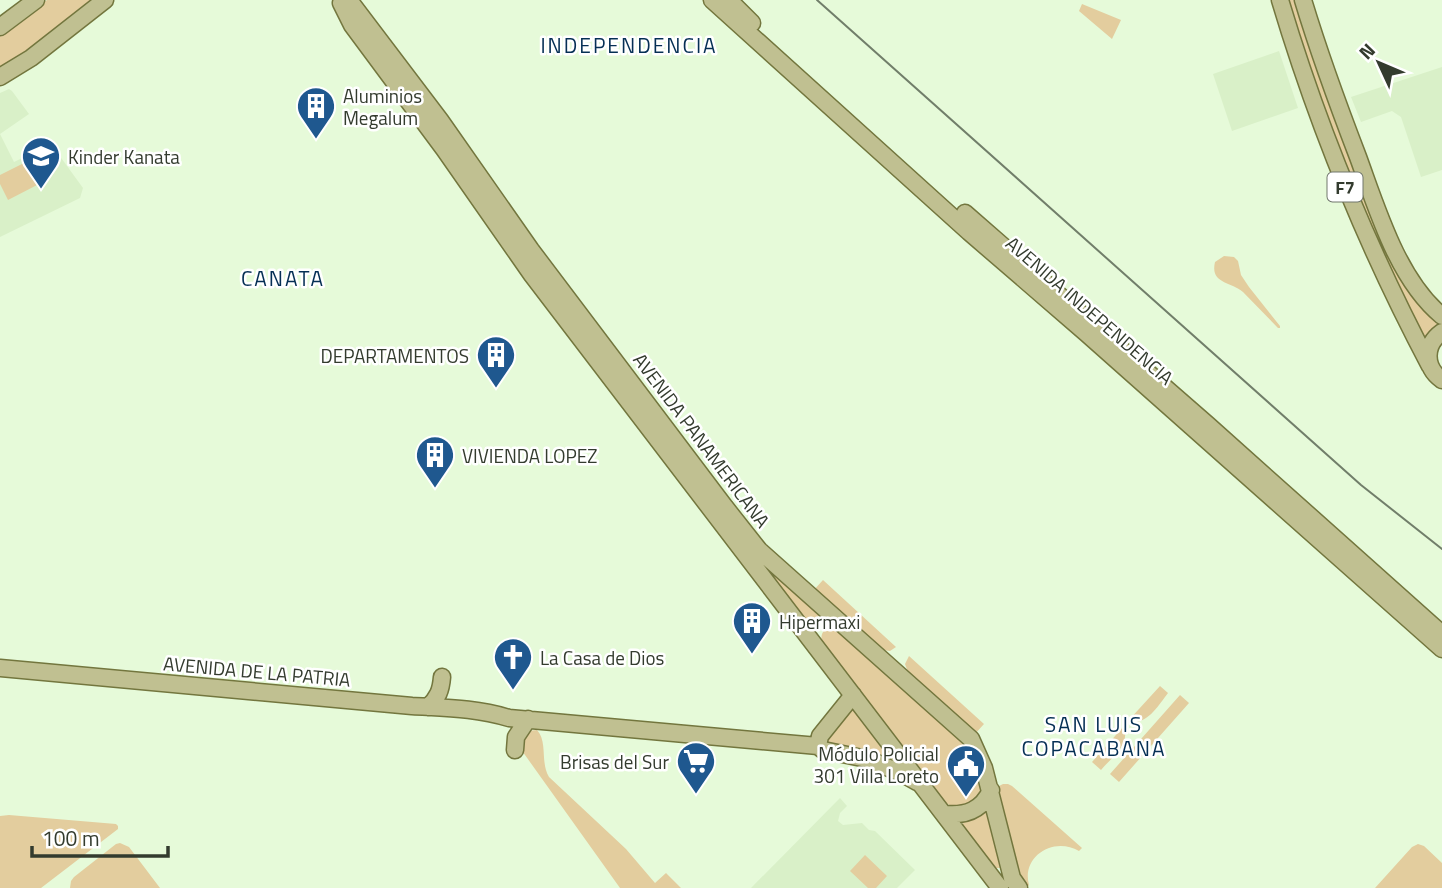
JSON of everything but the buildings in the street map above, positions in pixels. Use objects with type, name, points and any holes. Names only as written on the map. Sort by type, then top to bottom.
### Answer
[{"type":"main road","points":[[0,27],[36,0]]},
{"type":"main road","points":[[0,77],[32,58],[105,0]]},
{"type":"main road","points":[[331,0],[352,25]]},
{"type":"main road","name":"AVENIDA PANAMERICANA","points":[[339,0],[352,25],[444,149],[532,275],[820,625],[971,739],[991,790],[1012,878],[1019,888]]},
{"type":"main road","name":"AVENIDA PANAMERICANA","points":[[349,0],[440,120],[531,250],[725,507],[820,625],[853,695],[1000,888]]},
{"type":"main road","name":"AVENIDA INDEPENDENCIA","points":[[712,0],[969,232],[1442,649]]},
{"type":"main road","name":"AVENIDA INDEPENDENCIA","points":[[729,0],[976,224],[1187,406],[1442,634]]},
{"type":"main road","name":"F7","points":[[1280,0],[1344,185],[1382,271],[1442,389]]},
{"type":"main road","name":"F7","points":[[1303,0],[1350,138],[1401,266],[1420,295],[1442,316]]},
{"type":"main road","points":[[1435,373],[1428,358],[1429,347],[1442,332]]},
{"type":"main road","name":"AVENIDA DE LA PATRIA","points":[[0,668],[488,711],[509,718],[818,746],[823,750],[867,759],[922,785]]},
{"type":"main road","points":[[428,707],[440,691],[442,677]]},
{"type":"main road","name":"AVENIDA DE LA PATRIA","points":[[0,679],[496,723],[509,718]]},
{"type":"main road","points":[[818,746],[820,736],[853,695]]},
{"type":"main road","points":[[515,750],[516,737],[528,719]]},
{"type":"main road","points":[[945,814],[968,814],[987,799],[991,790]]},
{"type":"shaded area","points":[[47,0],[94,0],[27,52],[0,69],[0,35]]},
{"type":"shaded area","points":[[1286,0],[1296,0],[1339,128],[1439,323],[1425,339],[1388,270],[1331,132]]},
{"type":"shaded area","points":[[1082,4],[1121,20],[1112,39],[1079,11]]},
{"type":"shaded area","points":[[1279,51],[1298,108],[1232,131],[1213,74]]},
{"type":"shaded area","points":[[1442,67],[1442,170],[1421,177],[1401,117],[1392,111],[1361,122],[1351,97]]},
{"type":"shaded area","points":[[9,89],[29,114],[0,134],[0,93]]},
{"type":"shaded area","name":"Kinder Kanata","points":[[0,134],[14,162],[51,144],[83,188],[80,198],[0,237]]},
{"type":"shaded area","points":[[28,161],[39,184],[8,200],[0,184],[0,175]]},
{"type":"shaded area","points":[[1224,256],[1234,257],[1238,261],[1241,275],[1280,328],[1243,292],[1218,278],[1214,269],[1215,262]]},
{"type":"shaded area","points":[[724,516],[821,614],[808,626]]},
{"type":"shaded area","points":[[823,580],[896,647],[890,651],[883,650],[813,591]]},
{"type":"shaded area","points":[[832,626],[839,628],[964,743],[982,785],[982,791],[974,803],[955,808],[944,802],[823,644],[823,633]]},
{"type":"shaded area","points":[[909,656],[984,724],[974,735],[908,672],[905,664]]},
{"type":"shaded area","points":[[1160,686],[1168,693],[1156,709],[1140,721],[1128,721]]},
{"type":"shaded area","points":[[1180,695],[1189,703],[1119,782],[1110,774]]},
{"type":"shaded area","points":[[851,708],[854,708],[892,758],[888,762],[827,747],[826,736]]},
{"type":"shaded area","points":[[1123,727],[1123,744],[1101,770],[1092,762]]},
{"type":"shaded area","points":[[537,730],[542,740],[549,777],[626,849],[655,883],[666,873],[681,888],[620,888],[520,748],[527,731]]},
{"type":"shaded area","points":[[999,786],[1012,786],[1082,848],[1079,851],[1060,846],[1042,852],[1030,865],[1029,885],[1026,888],[1014,864],[997,793]]},
{"type":"shaded area","points":[[840,798],[847,806],[840,813],[838,821],[843,825],[862,823],[869,830],[875,831],[915,870],[897,888],[751,888]]},
{"type":"shaded area","points":[[987,809],[1002,867],[1000,868],[994,868],[962,825],[964,820]]},
{"type":"shaded area","points":[[0,816],[116,824],[118,829],[41,888],[0,888]]},
{"type":"shaded area","points":[[120,843],[129,847],[160,888],[70,888],[74,877]]},
{"type":"shaded area","points":[[1418,844],[1424,846],[1442,863],[1442,888],[1375,888],[1412,847]]},
{"type":"shaded area","points":[[865,855],[887,876],[876,888],[868,888],[850,871]]},
{"type":"tram line","points":[[817,0],[1361,485],[1442,549]]},
{"type":"place","name":"Aluminios Megalum","points":[[316,140]]},
{"type":"place","name":"Kinder Kanata","points":[[41,190]]},
{"type":"place","name":"DEPARTAMENTOS","points":[[496,389]]},
{"type":"place","name":"VIVIENDA LOPEZ","points":[[435,489]]},
{"type":"place","name":"Hipermaxi","points":[[752,655]]},
{"type":"place","name":"La Casa de Dios","points":[[513,691]]},
{"type":"place","name":"Brisas del Sur","points":[[696,795]]},
{"type":"place","name":"Módulo Policial 301 Villa Loreto","points":[[966,798]]},
{"type":"district","name":"INDEPENDENCIA","points":[[629,45]]},
{"type":"district","name":"CANATA","points":[[283,278]]},
{"type":"district","name":"SAN LUIS COPACABANA","points":[[1094,736]]}]
